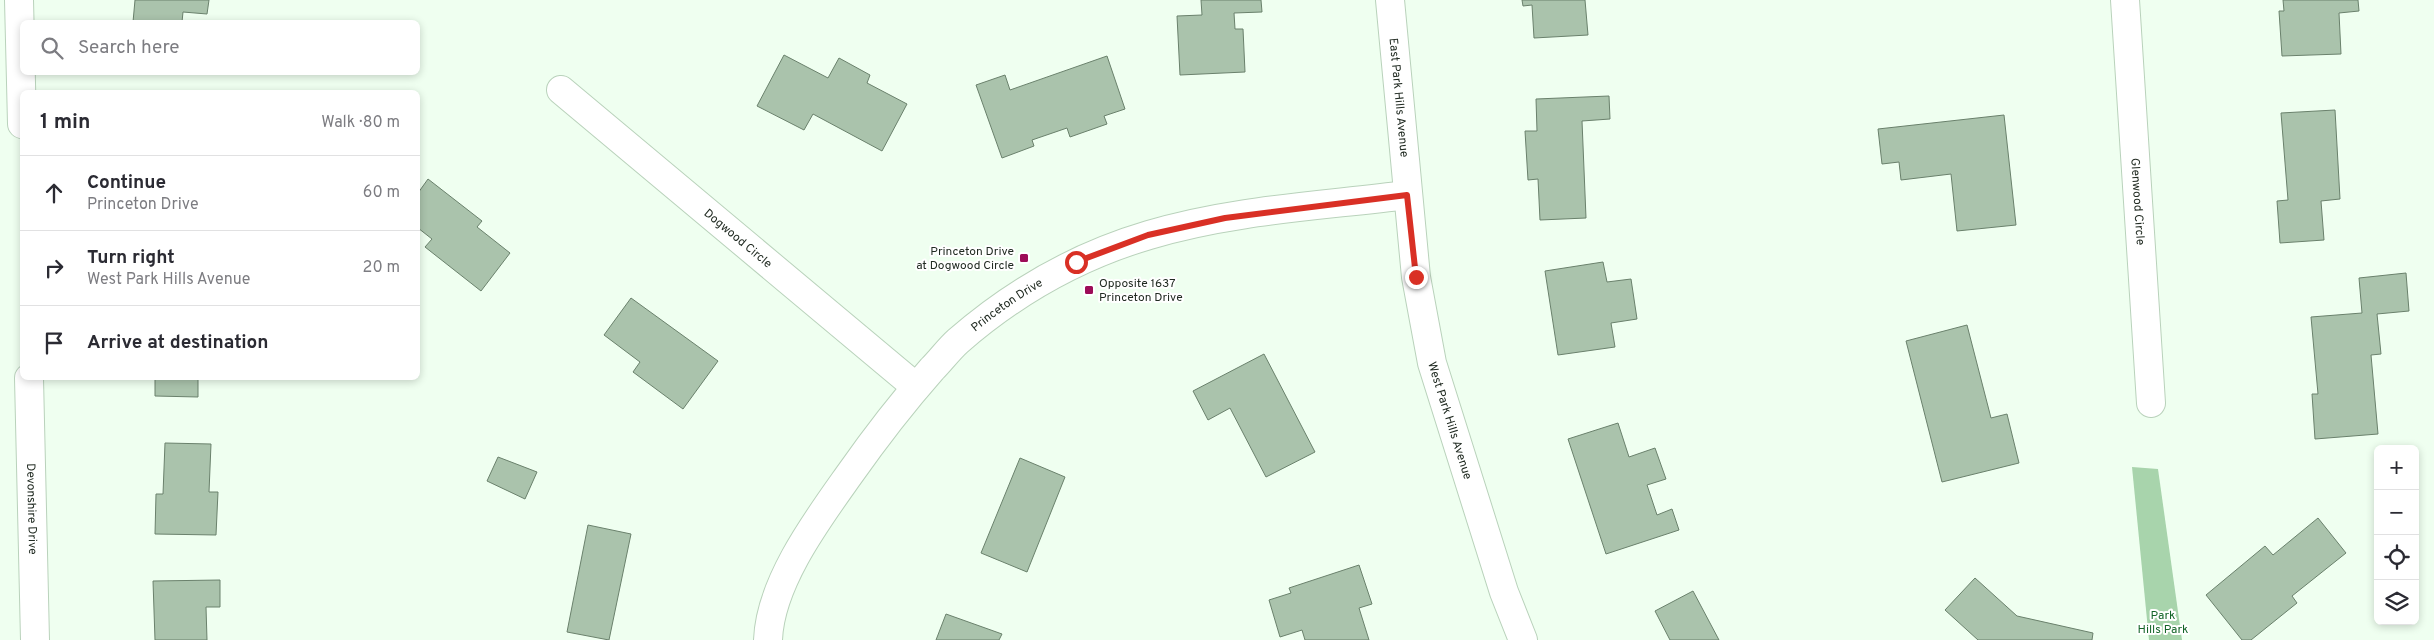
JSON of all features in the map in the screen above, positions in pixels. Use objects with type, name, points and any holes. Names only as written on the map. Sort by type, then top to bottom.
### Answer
[{"type":"street","points":[[19,0],[20,41]]},
{"type":"street","name":"East Park Hills Avenue","points":[[1390,0],[1407,195]]},
{"type":"street","name":"Glenwood Circle","points":[[2125,0],[2150,403]]},
{"type":"street","points":[[21,75],[21,90]]},
{"type":"street","name":"Dogwood Circle","points":[[560,90],[916,387]]},
{"type":"street","name":"Princeton Drive","points":[[768,640],[768,629],[784,579],[813,527],[884,427],[916,387],[957,342],[1031,286],[1076,262],[1148,235],[1225,218],[1407,195]]},
{"type":"street","name":"West Park Hills Avenue","points":[[1407,195],[1416,277],[1432,363],[1504,592],[1523,640]]},
{"type":"street","name":"Devonshire Drive","points":[[29,380],[35,640]]},
{"type":"green space","name":"Park Hills Park","points":[[2132,467],[2158,469],[2182,640],[2149,640]]},
{"type":"building","points":[[135,0],[209,0],[207,14],[183,12],[182,20],[133,20]]},
{"type":"building","points":[[1201,0],[1261,0],[1262,12],[1234,13],[1235,29],[1243,29],[1245,72],[1180,75],[1177,16],[1202,15]]},
{"type":"building","points":[[1522,0],[1585,0],[1588,35],[1534,38],[1532,5],[1523,6]]},
{"type":"building","points":[[2283,0],[2358,0],[2359,11],[2339,13],[2341,54],[2282,56],[2279,11],[2284,11]]},
{"type":"building","points":[[784,55],[828,78],[839,58],[870,75],[867,83],[907,104],[882,151],[813,114],[804,130],[757,106]]},
{"type":"building","points":[[1107,56],[1125,109],[1104,116],[1107,124],[1070,137],[1067,128],[1032,140],[1034,146],[1002,158],[976,85],[1005,75],[1010,90]]},
{"type":"building","points":[[1609,96],[1610,119],[1582,121],[1586,218],[1540,220],[1538,179],[1528,180],[1525,131],[1537,131],[1536,99]]},
{"type":"building","points":[[2335,110],[2340,199],[2321,201],[2324,240],[2280,243],[2277,201],[2288,200],[2281,113]]},
{"type":"building","points":[[2004,115],[2016,225],[1957,231],[1951,174],[1901,180],[1899,162],[1882,164],[1878,129]]},
{"type":"building","points":[[428,179],[482,221],[477,227],[510,253],[481,291],[425,247],[432,239],[420,230],[420,190]]},
{"type":"building","points":[[1603,262],[1607,282],[1631,279],[1637,319],[1611,323],[1615,347],[1558,355],[1545,271]]},
{"type":"building","points":[[2406,273],[2409,311],[2377,314],[2381,354],[2371,355],[2378,434],[2315,439],[2312,394],[2318,394],[2311,317],[2362,313],[2359,278]]},
{"type":"building","points":[[631,298],[718,361],[683,409],[633,372],[640,362],[604,335]]},
{"type":"building","points":[[1967,325],[1991,418],[2007,414],[2019,463],[1942,482],[1906,341]]},
{"type":"building","points":[[1264,354],[1315,452],[1266,477],[1230,408],[1208,420],[1193,391]]},
{"type":"building","points":[[155,380],[198,380],[198,397],[155,396]]},
{"type":"building","points":[[1618,423],[1629,457],[1655,448],[1666,479],[1647,485],[1657,515],[1672,509],[1679,530],[1606,554],[1568,439]]},
{"type":"building","points":[[165,443],[211,444],[209,492],[218,492],[216,535],[155,534],[156,494],[163,494]]},
{"type":"building","points":[[498,457],[537,472],[525,499],[487,481]]},
{"type":"building","points":[[1020,458],[1065,477],[1027,572],[981,553]]},
{"type":"building","points":[[2318,518],[2346,553],[2292,596],[2297,603],[2251,640],[2242,640],[2206,595],[2265,546],[2273,555]]},
{"type":"building","points":[[588,525],[631,534],[609,640],[567,632]]},
{"type":"building","points":[[1359,565],[1372,604],[1359,608],[1369,640],[1305,640],[1302,630],[1280,637],[1269,600],[1291,593],[1289,588]]},
{"type":"building","points":[[1975,578],[2017,616],[2093,633],[2092,640],[1978,640],[1945,610]]},
{"type":"building","points":[[220,580],[220,607],[206,607],[207,640],[155,640],[153,581]]},
{"type":"building","points":[[1693,591],[1719,640],[1670,640],[1655,611]]},
{"type":"building","points":[[946,614],[1002,634],[999,640],[936,640]]},
{"type":"place","name":"Princeton Drive at Dogwood Circle","points":[[1024,258]]},
{"type":"place","name":"Opposite 1637 Princeton Drive","points":[[1089,290]]},
{"type":"route","points":[[1076,262],[1148,235],[1225,218],[1407,195],[1416,277]]}]
